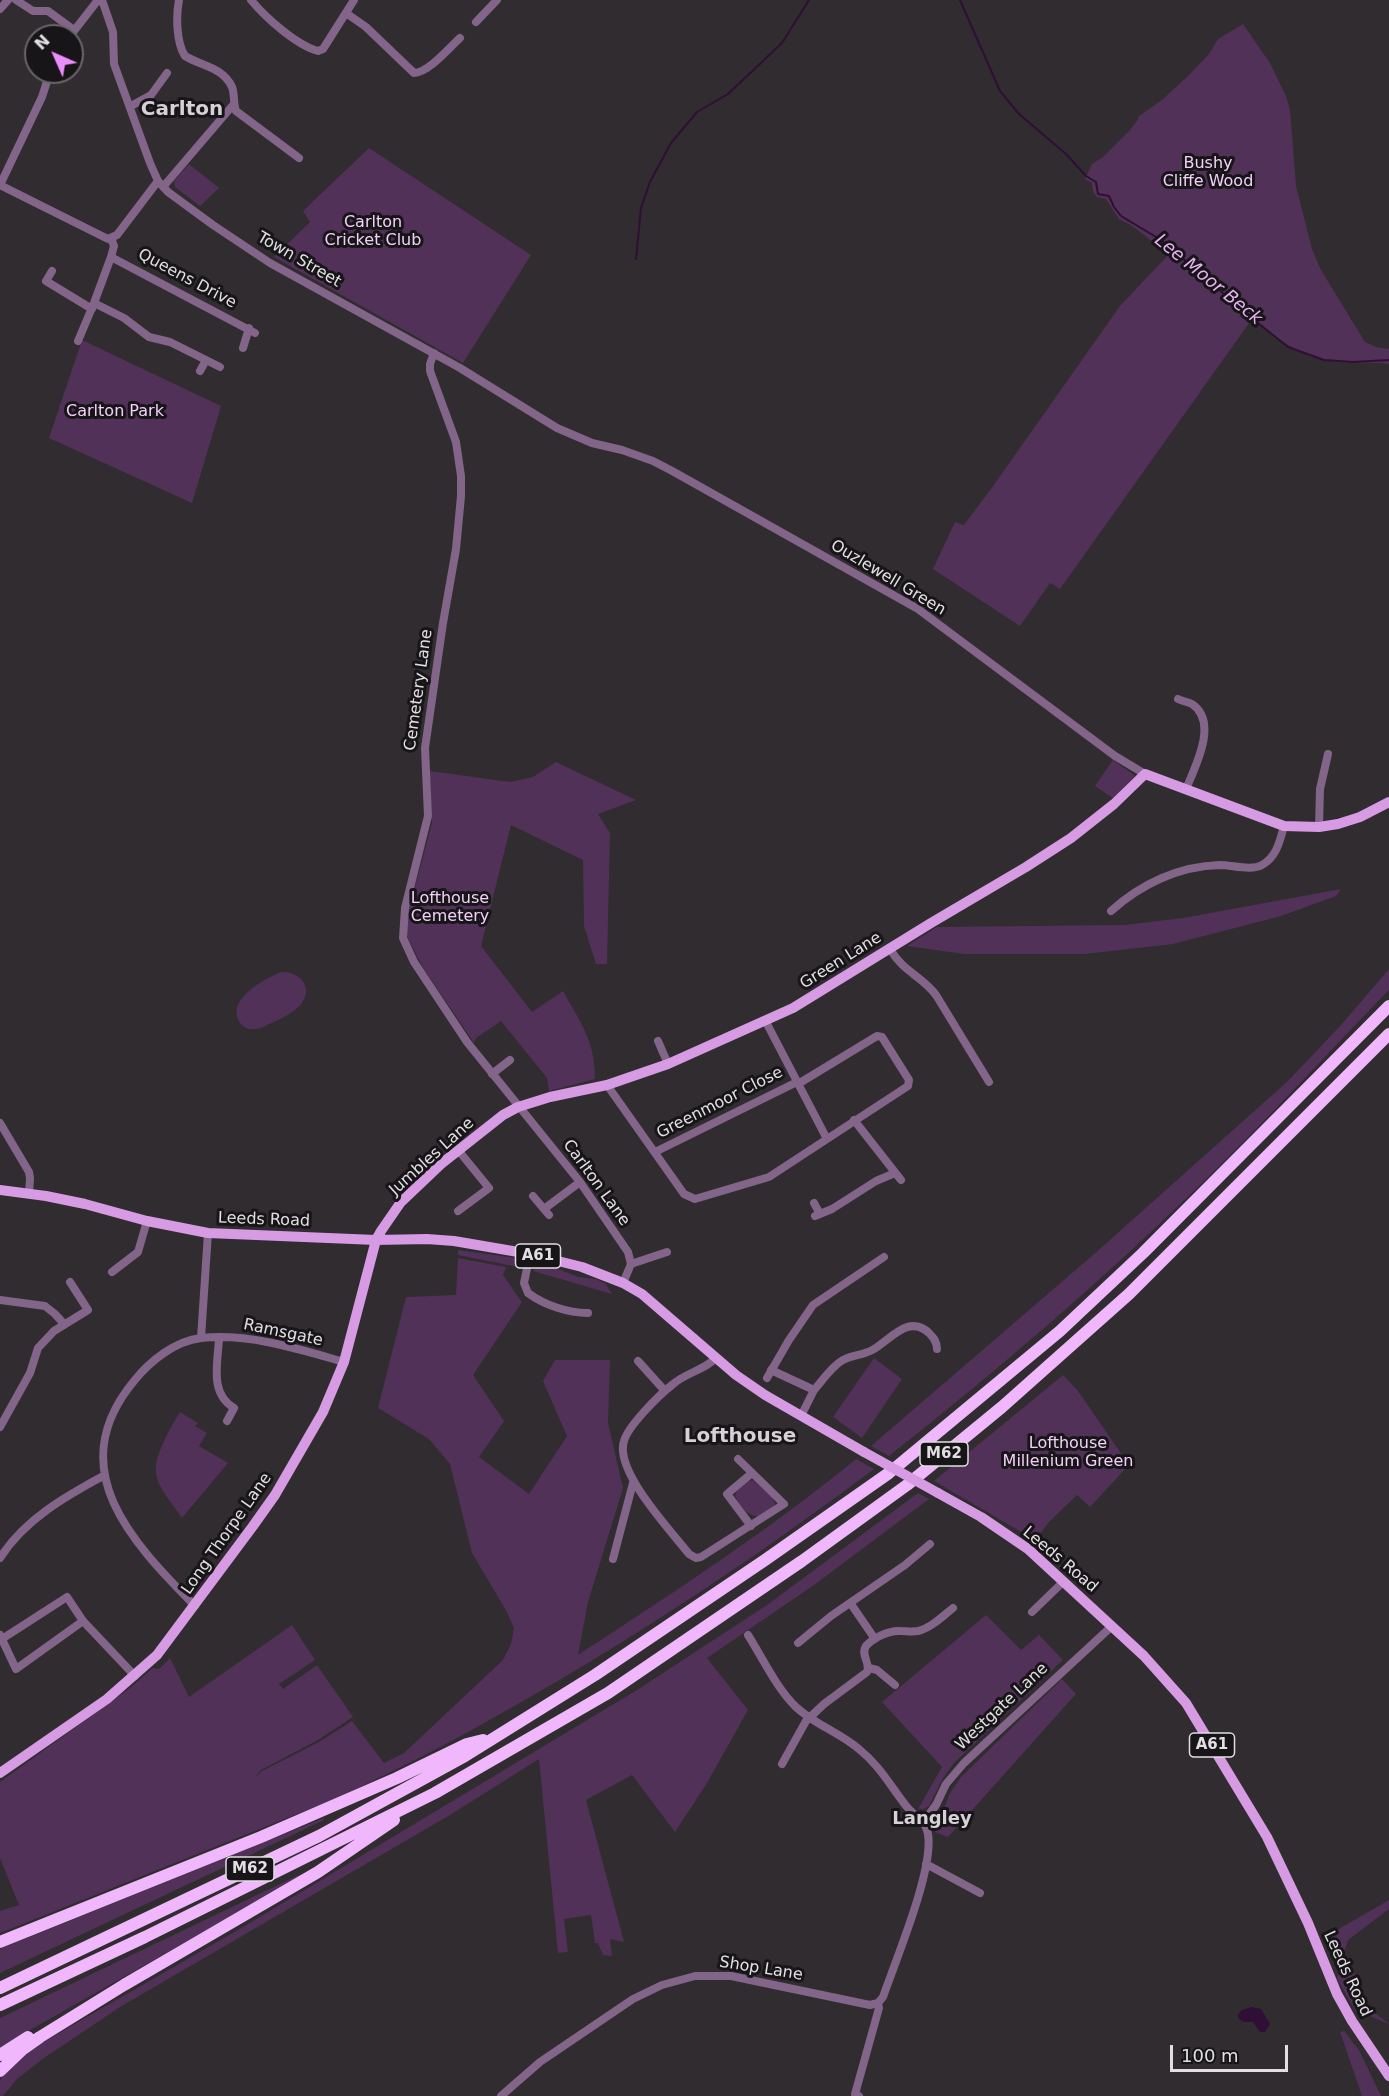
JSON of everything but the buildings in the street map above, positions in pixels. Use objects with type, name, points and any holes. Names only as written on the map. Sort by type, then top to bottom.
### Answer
[{"type":"highway","name":"M62","points":[[0,1988],[319,1836],[465,1756],[623,1656],[889,1473],[1059,1331],[1143,1253],[1389,1006]]},
{"type":"highway","name":"M62","points":[[0,2005],[145,1937],[435,1793],[608,1693],[802,1561],[907,1485],[1002,1407],[1129,1294],[1389,1034]]},
{"type":"highway","points":[[0,1942],[261,1837],[398,1778],[467,1744],[492,1737]]},
{"type":"highway","name":"M62","points":[[124,1985],[318,1872],[435,1793]]},
{"type":"highway","points":[[0,2055],[75,2009],[124,1985]]},
{"type":"highway","points":[[0,2070],[40,2037],[124,1985]]},
{"type":"main road","name":"Ouzlewell Green","points":[[1145,774],[1284,826],[1319,827],[1338,824],[1360,817],[1389,802]]},
{"type":"main road","name":"Green Lane","points":[[518,1107],[550,1096],[607,1085],[668,1064],[766,1022],[820,993],[933,921],[1071,838],[1114,804],[1145,774]]},
{"type":"main road","name":"Jumbles Lane","points":[[376,1240],[386,1221],[432,1172],[503,1115],[518,1107]]},
{"type":"main road","name":"Leeds Road","points":[[0,1190],[85,1204],[147,1221],[208,1233],[454,1241],[530,1254],[582,1267],[623,1283],[656,1305],[715,1359],[765,1395],[981,1517],[1028,1549],[1151,1663],[1186,1703],[1267,1837],[1308,1923],[1337,1994],[1389,2076]]},
{"type":"main road","name":"Long Thorpe Lane","points":[[0,1773],[79,1720],[158,1655],[275,1495],[323,1412],[344,1362],[376,1240]]},
{"type":"street","points":[[0,9],[8,0]]},
{"type":"street","points":[[16,0],[33,11],[48,11],[62,24]]},
{"type":"street","points":[[80,24],[100,0],[113,32],[114,64],[150,163],[160,184]]},
{"type":"street","points":[[179,0],[172,12],[182,57],[208,65],[224,76],[233,90],[233,105],[241,115],[299,158]]},
{"type":"street","points":[[256,2],[280,28],[311,50],[318,51],[323,49],[354,0]]},
{"type":"street","points":[[476,22],[497,0]]},
{"type":"street","points":[[346,13],[366,27],[414,73],[421,73],[460,38]]},
{"type":"street","points":[[131,106],[152,95],[167,74]]},
{"type":"street","points":[[46,84],[0,185],[104,238],[117,235],[160,184],[233,105]]},
{"type":"street","name":"Town Street","points":[[160,184],[213,225],[270,263],[434,353]]},
{"type":"street","points":[[78,341],[111,256],[114,246],[111,238]]},
{"type":"street","name":"Queens Drive","points":[[111,256],[252,331],[243,348]]},
{"type":"street","points":[[52,271],[46,281],[93,306],[124,318],[149,337],[170,342],[220,367]]},
{"type":"street","name":"Ouzlewell Green","points":[[434,353],[557,428],[592,443],[617,448],[674,472],[918,609],[1115,756],[1145,774]]},
{"type":"street","name":"Cemetery Lane","points":[[434,353],[430,371],[456,442],[461,476],[461,496],[456,549],[425,748],[428,816],[405,908],[403,938],[408,951],[434,994],[518,1107]]},
{"type":"street","points":[[200,371],[206,360]]},
{"type":"street","points":[[1178,699],[1191,703],[1200,712],[1203,722],[1204,735],[1200,753],[1186,789]]},
{"type":"street","points":[[1319,827],[1320,789],[1328,754]]},
{"type":"street","points":[[1111,911],[1124,906],[1150,884],[1191,869],[1210,866],[1252,868],[1261,866],[1275,853],[1284,826]]},
{"type":"street","points":[[894,946],[901,965],[930,987],[936,995],[989,1082]]},
{"type":"street","points":[[766,1022],[826,1138]]},
{"type":"street","name":"Greenmoor Close","points":[[656,1152],[797,1083],[877,1036],[882,1037],[909,1080],[908,1086],[854,1120]]},
{"type":"street","points":[[658,1041],[668,1064]]},
{"type":"street","points":[[492,1074],[510,1059]]},
{"type":"street","points":[[607,1085],[684,1194],[695,1199],[769,1177],[854,1120],[898,1177],[868,1185],[817,1215],[814,1203]]},
{"type":"street","name":"Carlton Lane","points":[[518,1107],[579,1182],[628,1252],[631,1264]]},
{"type":"street","points":[[0,1123],[29,1172],[28,1194]]},
{"type":"street","points":[[458,1150],[489,1188],[458,1211]]},
{"type":"street","points":[[532,1196],[546,1212],[579,1182]]},
{"type":"street","points":[[112,1272],[138,1252],[147,1221]]},
{"type":"street","points":[[201,1338],[208,1233]]},
{"type":"street","points":[[623,1283],[631,1264],[667,1252]]},
{"type":"street","points":[[530,1254],[524,1283],[528,1293],[574,1313],[588,1313]]},
{"type":"street","points":[[814,1390],[769,1374],[813,1305],[877,1267],[884,1257]]},
{"type":"street","points":[[1,1423],[30,1373],[38,1348],[45,1338],[88,1310],[70,1282]]},
{"type":"street","points":[[0,1300],[45,1306],[64,1324]]},
{"type":"street","points":[[801,1416],[814,1390],[842,1360],[872,1351],[906,1327],[915,1325],[923,1328],[937,1343],[937,1349]]},
{"type":"street","name":"Ramsgate","points":[[195,1606],[153,1564],[125,1527],[105,1475],[103,1442],[108,1424],[126,1390],[138,1375],[167,1351],[201,1338],[257,1341],[344,1362]]},
{"type":"street","points":[[219,1338],[217,1388],[220,1396],[234,1408],[227,1420]]},
{"type":"street","points":[[715,1359],[703,1369],[674,1382],[631,1427],[623,1442],[626,1464],[633,1483],[689,1554],[696,1558],[784,1504],[738,1459]]},
{"type":"street","points":[[638,1361],[664,1391]]},
{"type":"street","points":[[751,1526],[728,1494],[752,1473]]},
{"type":"street","points":[[0,1558],[29,1523],[67,1495],[105,1475]]},
{"type":"street","points":[[613,1559],[633,1483]]},
{"type":"street","points":[[798,1643],[831,1616],[905,1565],[930,1544]]},
{"type":"street","points":[[1032,1612],[1064,1581]]},
{"type":"street","points":[[83,1621],[16,1669],[1,1637],[67,1597],[83,1621],[135,1676]]},
{"type":"street","points":[[851,1604],[875,1640]]},
{"type":"street","points":[[869,1668],[864,1651],[875,1640],[892,1631],[918,1631],[928,1628],[953,1608]]},
{"type":"street","name":"Westgate Lane","points":[[924,1821],[936,1805],[946,1784],[964,1763],[1113,1626]]},
{"type":"street","points":[[748,1635],[790,1701],[809,1718],[860,1749],[880,1770],[909,1809],[924,1821],[928,1835],[926,1864],[918,1895],[881,2000],[857,2095]]},
{"type":"street","points":[[782,1764],[809,1718],[865,1674],[869,1668]]},
{"type":"street","points":[[869,1668],[877,1670],[895,1684]]},
{"type":"street","points":[[926,1864],[980,1893]]},
{"type":"street","name":"Shop Lane","points":[[501,2096],[540,2062],[633,1999],[662,1985],[695,1976],[731,1976],[870,2005],[881,2000]]},
{"type":"green space","name":"Bushy Cliffe Wood","points":[[1243,24],[1270,63],[1286,96],[1290,110],[1296,186],[1312,249],[1321,270],[1365,342],[1389,349],[1389,364],[1340,362],[1313,357],[1286,344],[1252,319],[1060,589],[1050,583],[1020,626],[933,569],[955,522],[964,525],[1120,306],[1169,254],[1131,225],[1119,219],[1106,199],[1097,197],[1093,192],[1092,183],[1085,179],[1092,164],[1103,157],[1129,131],[1139,116],[1162,100],[1188,76],[1209,54],[1218,39]]},
{"type":"green space","name":"Carlton Cricket Club","points":[[369,148],[531,255],[463,363],[274,257],[310,222],[303,211]]},
{"type":"green space","points":[[189,164],[219,188],[200,206],[175,187],[174,181]]},
{"type":"green space","name":"Carlton Park","points":[[82,340],[221,406],[192,503],[49,438]]},
{"type":"green space","points":[[1113,760],[1135,776],[1113,798],[1095,786]]},
{"type":"green space","name":"Lofthouse Cemetery","points":[[556,762],[636,800],[598,814],[610,833],[607,964],[596,964],[584,926],[583,860],[511,825],[481,946],[532,1012],[563,991],[586,1033],[593,1053],[595,1079],[549,1091],[547,1078],[501,1021],[476,1038],[474,1043],[422,966],[407,936],[407,926],[410,905],[432,823],[430,771],[510,782],[533,777]]},
{"type":"green space","points":[[1341,889],[1336,896],[1281,916],[1173,944],[1085,954],[964,954],[907,946],[937,927],[1125,925],[1183,918]]},
{"type":"green space","points":[[1389,969],[1389,990],[1222,1164],[1123,1258],[1008,1359],[889,1456],[871,1446],[1093,1255],[1288,1081],[1341,1025]]},
{"type":"green space","points":[[281,972],[293,974],[302,980],[306,990],[303,1001],[288,1015],[263,1027],[245,1028],[239,1021],[236,1011],[240,1001],[258,984]]},
{"type":"green space","points":[[458,1250],[516,1258],[522,1263],[523,1268],[458,1255]]},
{"type":"green space","points":[[458,1258],[506,1267],[503,1275],[522,1302],[473,1375],[504,1421],[479,1457],[529,1494],[567,1436],[543,1381],[555,1360],[610,1360],[608,1423],[623,1488],[588,1602],[578,1655],[685,1585],[823,1486],[856,1459],[874,1469],[769,1545],[662,1617],[556,1682],[459,1737],[327,1802],[0,1933],[0,1911],[19,1905],[0,1858],[0,1782],[130,1688],[153,1668],[159,1669],[170,1658],[189,1697],[292,1625],[315,1660],[279,1684],[283,1689],[317,1665],[353,1717],[318,1740],[261,1770],[254,1779],[262,1771],[319,1742],[352,1721],[384,1763],[404,1753],[503,1660],[511,1644],[514,1628],[472,1553],[450,1464],[429,1439],[378,1408],[406,1297],[456,1295]]},
{"type":"green space","points":[[540,1264],[546,1264],[578,1277],[596,1279],[606,1284],[612,1294],[533,1271]]},
{"type":"green space","points":[[874,1358],[902,1379],[862,1438],[833,1417]]},
{"type":"green space","name":"Lofthouse Millenium Green","points":[[1063,1375],[1078,1391],[1129,1465],[1090,1507],[1077,1495],[1049,1522],[1035,1540],[934,1481]]},
{"type":"green space","points":[[180,1412],[198,1423],[195,1426],[207,1433],[199,1446],[228,1463],[182,1518],[160,1485],[156,1473],[157,1459],[164,1441]]},
{"type":"green space","points":[[753,1480],[772,1497],[775,1504],[769,1511],[758,1516],[743,1509],[735,1496],[742,1485]]},
{"type":"green space","points":[[918,1493],[929,1499],[814,1585],[707,1658],[748,1710],[707,1783],[675,1832],[632,1775],[586,1800],[624,1942],[610,1939],[612,1956],[603,1955],[598,1943],[595,1943],[591,1915],[564,1919],[568,1952],[558,1953],[539,1759],[450,1815],[120,2007],[44,2058],[17,2079],[3,2096],[0,2096],[2,2076],[17,2061],[40,2044],[243,1927],[637,1690],[767,1605]]},
{"type":"green space","points":[[986,1615],[1021,1650],[1039,1635],[1063,1660],[954,1763],[943,1778],[929,1806],[918,1809],[942,1767],[882,1702]]},
{"type":"green space","points":[[1062,1679],[1076,1694],[948,1837],[935,1832],[950,1793],[961,1777]]},
{"type":"green space","points":[[324,1818],[324,1820],[0,1973],[0,1949]]},
{"type":"green space","points":[[303,1873],[288,1884],[0,2047],[0,2018]]},
{"type":"green space","points":[[1389,1900],[1389,1909],[1348,1940],[1344,1953],[1333,1954],[1325,1937]]},
{"type":"green space","points":[[1350,1961],[1371,2010],[1389,2024],[1355,2010],[1337,1979],[1341,1966]]},
{"type":"green space","points":[[1344,2031],[1359,2050],[1381,2096],[1362,2096],[1340,2032]]},
{"type":"shaded area","points":[[1252,2007],[1261,2009],[1270,2024],[1265,2032],[1260,2032],[1253,2022],[1244,2022],[1239,2019],[1238,2014],[1242,2010]]},
{"type":"waterway","points":[[636,259],[641,208],[650,182],[671,143],[697,112],[728,94],[782,43],[809,0]]},
{"type":"waterway","name":"Lee Moor Beck","points":[[960,0],[1000,91],[1019,114],[1066,154],[1086,176],[1096,182],[1098,194],[1109,196],[1121,216],[1161,240],[1288,347],[1324,360],[1353,362],[1389,360]]},
{"type":"district","name":"Carlton","points":[[182,110]]},
{"type":"district","name":"Lofthouse","points":[[740,1437]]},
{"type":"district","name":"Langley","points":[[932,1819]]}]
